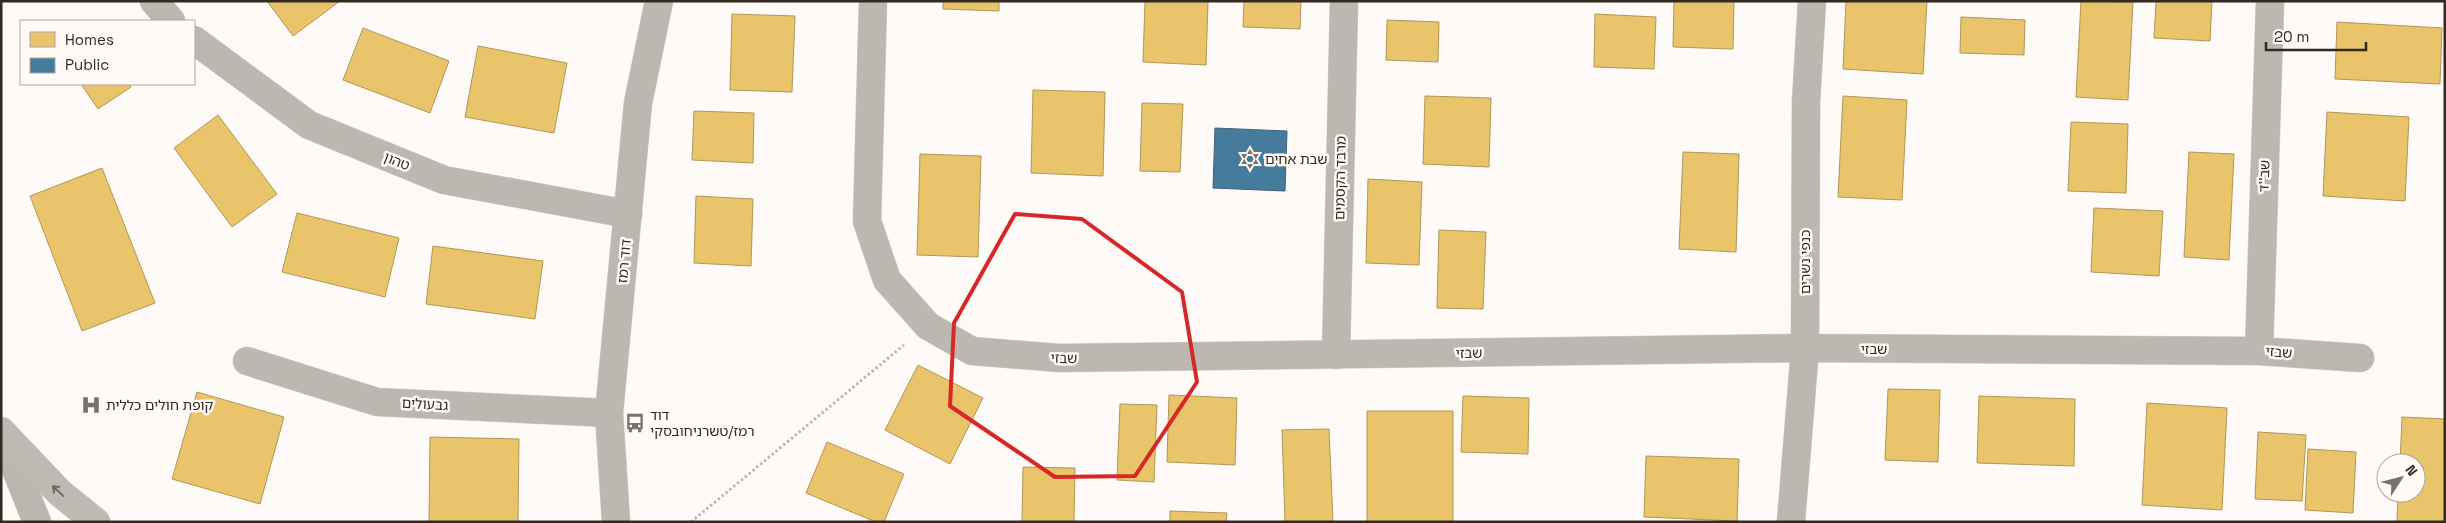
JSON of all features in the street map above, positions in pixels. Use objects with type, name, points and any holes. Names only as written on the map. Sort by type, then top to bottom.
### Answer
[{"type":"main road","points":[[1,432],[37,522]]},
{"type":"main road","points":[[1,432],[60,493],[96,522]]},
{"type":"street","points":[[154,1],[170,20]]},
{"type":"street","name":"דוד רמז","points":[[616,522],[609,413],[638,103],[659,1]]},
{"type":"street","name":"שבזי","points":[[873,1],[867,221],[887,280],[928,326],[972,351],[1059,358],[1804,348],[2259,350],[2360,358]]},
{"type":"street","name":"מרבד הקסמים","points":[[1336,355],[1344,1]]},
{"type":"street","name":"כנפי נשרים","points":[[1791,522],[1804,348],[1806,101],[1812,1]]},
{"type":"street","name":"שב''ד","points":[[2259,350],[2270,1]]},
{"type":"street","name":"טהון","points":[[195,41],[309,125],[444,180],[628,214]]},
{"type":"street","name":"גבעולים","points":[[247,361],[378,402],[609,413]]},
{"type":"path","points":[[691,522],[928,326]]},
{"type":"highlighted area","points":[[1015,214],[1082,219],[1182,292],[1197,382],[1135,476],[1055,477],[950,406],[954,323]]},
{"type":"building: Homes","points":[[267,1],[340,1],[293,36]]},
{"type":"building: Homes","points":[[943,1],[999,1],[999,11],[943,9]]},
{"type":"building: Homes","points":[[1145,1],[1208,1],[1206,65],[1143,62]]},
{"type":"building: Homes","points":[[1244,1],[1301,1],[1300,29],[1243,27]]},
{"type":"building: Homes","points":[[1674,1],[1734,1],[1733,49],[1673,47]]},
{"type":"building: Homes","points":[[1846,1],[1927,1],[1923,74],[1843,69]]},
{"type":"building: Homes","points":[[2081,1],[2133,2],[2128,100],[2076,97]]},
{"type":"building: Homes","points":[[2156,1],[2212,1],[2210,41],[2154,38]]},
{"type":"building: Homes","points":[[732,14],[795,16],[792,92],[730,90]]},
{"type":"building: Homes","points":[[1595,14],[1656,17],[1654,69],[1594,67]]},
{"type":"building: Homes","points":[[1961,17],[2025,20],[2024,55],[1960,53]]},
{"type":"building: Homes","points":[[1387,20],[1439,22],[1438,62],[1386,60]]},
{"type":"building: Homes","points":[[2337,22],[2442,28],[2440,84],[2335,79]]},
{"type":"building: Homes","points":[[363,28],[449,61],[430,113],[343,80]]},
{"type":"building: Homes","points":[[478,46],[567,63],[554,133],[465,117]]},
{"type":"building: Homes","points":[[82,85],[130,85],[131,87],[98,109]]},
{"type":"building: Homes","points":[[1033,90],[1105,92],[1103,176],[1031,173]]},
{"type":"building: Homes","points":[[1425,96],[1491,98],[1489,167],[1423,164]]},
{"type":"building: Homes","points":[[1843,96],[1907,100],[1902,200],[1838,197]]},
{"type":"building: Homes","points":[[1142,103],[1183,104],[1180,172],[1140,171]]},
{"type":"building: Homes","points":[[694,111],[754,113],[753,163],[692,160]]},
{"type":"building: Homes","points":[[2327,112],[2409,117],[2405,201],[2323,196]]},
{"type":"building: Homes","points":[[218,115],[277,194],[232,227],[174,148]]},
{"type":"building: Homes","points":[[2071,122],[2128,124],[2126,193],[2068,191]]},
{"type":"building: Homes","points":[[1683,152],[1739,154],[1736,252],[1679,249]]},
{"type":"building: Homes","points":[[2189,152],[2234,154],[2229,260],[2184,257]]},
{"type":"building: Homes","points":[[920,154],[981,156],[978,257],[917,255]]},
{"type":"building: Homes","points":[[102,168],[155,303],[82,331],[30,196]]},
{"type":"building: Homes","points":[[1368,179],[1422,182],[1419,265],[1366,263]]},
{"type":"building: Homes","points":[[696,196],[753,199],[751,266],[694,263]]},
{"type":"building: Homes","points":[[2094,208],[2163,211],[2159,276],[2091,272]]},
{"type":"building: Homes","points":[[297,213],[399,238],[385,297],[282,272]]},
{"type":"building: Homes","points":[[1439,230],[1486,232],[1483,309],[1437,308]]},
{"type":"building: Homes","points":[[433,246],[543,261],[535,319],[426,304]]},
{"type":"building: Homes","points":[[918,365],[983,398],[950,464],[885,430]]},
{"type":"building: Homes","points":[[1888,389],[1940,390],[1938,462],[1885,460]]},
{"type":"building: Homes","points":[[197,392],[284,417],[260,504],[172,479]]},
{"type":"building: Homes","points":[[1169,395],[1237,398],[1235,465],[1167,462]]},
{"type":"building: Homes","points":[[1463,396],[1529,398],[1528,454],[1461,452]]},
{"type":"building: Homes","points":[[1979,396],[2075,399],[2074,466],[1977,463]]},
{"type":"building: Homes","points":[[2147,403],[2227,408],[2222,510],[2142,505]]},
{"type":"building: Homes","points":[[1120,404],[1157,405],[1154,482],[1117,480]]},
{"type":"building: Homes","points":[[1367,411],[1453,411],[1453,522],[1367,522]]},
{"type":"building: Homes","points":[[2402,417],[2445,419],[2445,522],[2397,522],[2398,503],[2426,503],[2426,453],[2400,453]]},
{"type":"building: Homes","points":[[1329,429],[1333,522],[1285,522],[1282,430]]},
{"type":"building: Homes","points":[[2258,432],[2306,435],[2302,501],[2255,499]]},
{"type":"building: Homes","points":[[430,437],[519,439],[518,522],[429,522]]},
{"type":"building: Homes","points":[[827,442],[904,474],[884,522],[876,522],[806,493]]},
{"type":"building: Homes","points":[[2308,449],[2356,452],[2353,513],[2305,510]]},
{"type":"building: Homes","points":[[1646,456],[1739,459],[1737,521],[1644,517]]},
{"type":"building: Homes","points":[[1023,467],[1075,468],[1074,522],[1022,522]]},
{"type":"building: Homes","points":[[1170,511],[1227,513],[1226,522],[1170,522]]},
{"type":"building: Public","name":"שבת אחים","points":[[1215,128],[1287,131],[1285,191],[1213,188]]},
{"type":"place","name":"שבת אחים","points":[[1250,159]]},
{"type":"place","name":"קופת חולים כללית","points":[[91,405]]},
{"type":"place","name":"דוד רמז/טשרניחובסקי","points":[[635,423]]}]
